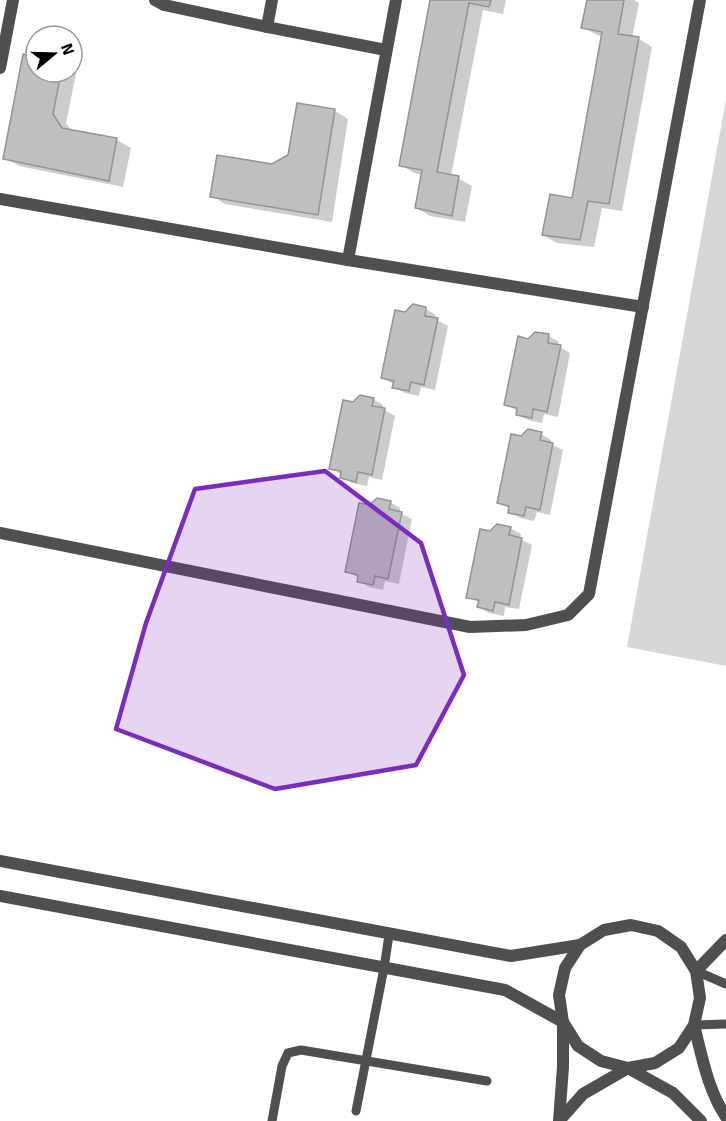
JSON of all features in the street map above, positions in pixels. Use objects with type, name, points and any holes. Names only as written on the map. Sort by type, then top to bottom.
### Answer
[{"type":"street","points":[[0,68],[13,0]]},
{"type":"street","points":[[155,0],[164,5],[386,50]]},
{"type":"street","points":[[267,27],[272,0]]},
{"type":"street","points":[[348,260],[396,0]]},
{"type":"street","points":[[0,533],[470,627],[526,625],[568,615],[589,594],[700,0]]},
{"type":"street","points":[[0,199],[348,260],[642,307]]},
{"type":"street","points":[[0,861],[511,956],[580,945],[604,930],[631,925],[658,931],[681,947],[696,971],[700,998],[694,1025],[678,1048],[671,1053],[655,1063],[628,1068],[583,1094],[559,1121],[563,1067],[563,1022],[559,995],[564,968],[580,945]]},
{"type":"street","points":[[0,896],[505,990],[563,1022],[578,1046],[601,1062],[628,1068],[673,1093],[701,1121]]},
{"type":"street","points":[[696,971],[726,940]]},
{"type":"street","points":[[694,1025],[707,1075],[718,1106],[726,1117]]},
{"type":"lane","points":[[356,1111],[389,935]]},
{"type":"lane","points":[[696,971],[726,984]]},
{"type":"lane","points":[[694,1025],[726,1024]]},
{"type":"lane","points":[[272,1121],[282,1065],[288,1053],[301,1050],[487,1081]]},
{"type":"highlighted area","points":[[325,471],[421,543],[464,675],[416,765],[275,789],[116,729],[146,623],[195,489]]},
{"type":"shaded area","points":[[726,99],[726,666],[627,647]]},
{"type":"building","points":[[430,0],[491,0],[489,7],[469,3],[437,172],[459,176],[452,216],[415,208],[422,170],[399,166]]},
{"type":"building","points":[[587,0],[624,0],[618,34],[639,37],[609,204],[588,201],[580,240],[542,235],[550,194],[572,198],[602,32],[581,28]]},
{"type":"building","points":[[23,54],[24,84],[59,84],[53,114],[62,128],[117,138],[109,181],[3,159]]},
{"type":"building","points":[[297,103],[335,109],[318,215],[210,197],[217,155],[272,164],[288,155]]},
{"type":"building","points":[[413,304],[426,307],[425,316],[438,318],[424,385],[411,382],[409,391],[392,388],[394,381],[381,378],[395,310],[405,312]]},
{"type":"building","points":[[535,332],[549,334],[548,343],[561,345],[547,412],[533,409],[532,418],[516,415],[517,408],[504,405],[518,336],[528,339]]},
{"type":"building","points":[[360,395],[374,398],[372,406],[385,408],[372,475],[358,472],[356,482],[340,478],[341,471],[329,469],[343,400],[353,402]]},
{"type":"building","points":[[528,429],[542,432],[540,440],[553,443],[540,510],[526,507],[524,516],[508,513],[509,506],[497,503],[511,434],[521,436]]},
{"type":"building","points":[[377,498],[391,501],[389,509],[402,512],[388,579],[375,576],[373,585],[357,582],[358,575],[345,572],[359,503],[369,505]]},
{"type":"building","points":[[497,524],[511,527],[509,535],[522,538],[509,605],[495,602],[493,611],[477,607],[479,600],[466,598],[480,529],[490,531]]}]
